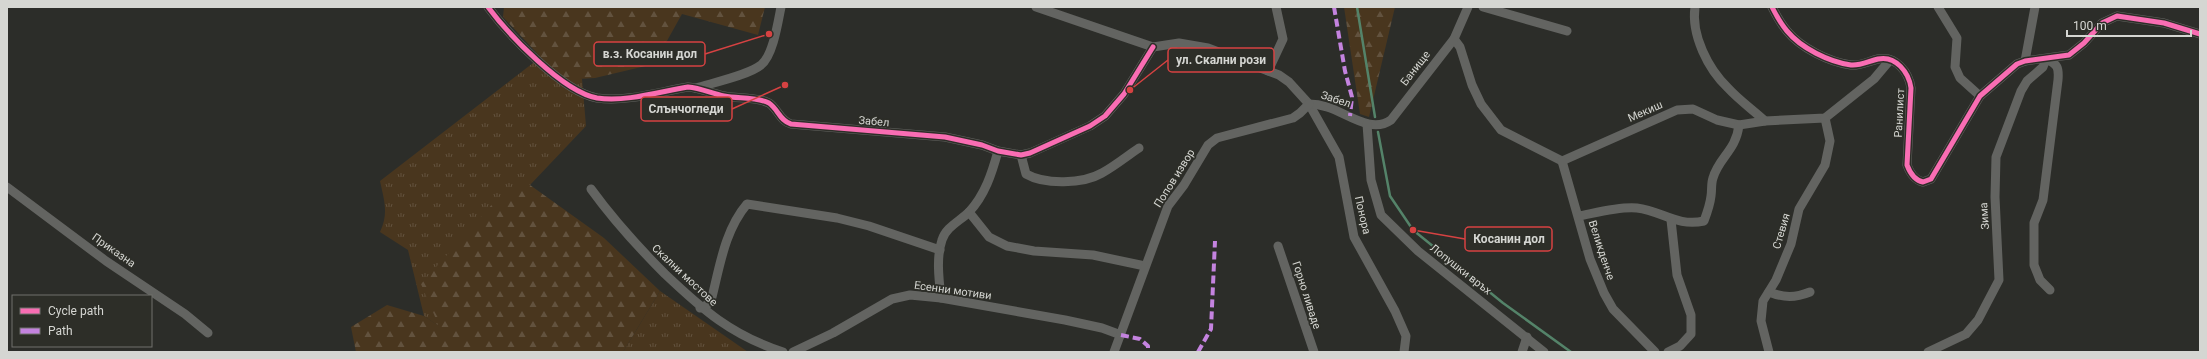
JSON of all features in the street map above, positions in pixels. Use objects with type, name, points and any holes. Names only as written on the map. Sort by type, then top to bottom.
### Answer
[{"type":"street","name":"Забел","points":[[488,7],[515,40],[562,80],[576,90],[595,98],[614,99],[688,87],[696,88],[724,96],[753,98],[769,104],[783,120],[791,124],[945,137],[982,145],[998,151],[1021,154],[1038,150],[1105,116],[1124,94],[1153,47],[1179,43],[1208,48],[1268,71],[1289,82],[1309,104],[1327,107],[1367,124]]},
{"type":"street","points":[[696,88],[747,72],[762,65],[772,47],[781,7]]},
{"type":"street","points":[[1036,7],[1153,47]]},
{"type":"street","points":[[1268,71],[1282,39],[1276,7]]},
{"type":"street","name":"Банище","points":[[1367,124],[1380,125],[1391,120],[1454,39],[1468,7]]},
{"type":"street","points":[[1483,7],[1567,31]]},
{"type":"street","points":[[1695,7],[1696,28],[1700,43],[1716,75],[1726,87],[1765,121]]},
{"type":"street","points":[[1772,7],[1786,31],[1801,43],[1828,59],[1851,65],[1880,58],[1890,60],[1874,80],[1825,118]]},
{"type":"street","points":[[1938,7],[1957,38],[1955,58],[1958,73],[1966,85],[1980,96],[2017,64],[2025,61],[2069,55],[2084,44],[2102,23],[2118,16],[2164,24],[2200,34]]},
{"type":"street","points":[[2025,61],[2035,7]]},
{"type":"street","points":[[1454,39],[1460,46],[1472,85],[1481,104],[1501,130],[1562,161]]},
{"type":"street","points":[[2046,59],[2055,62],[2058,68],[2058,80],[2043,200],[2034,224],[2034,265],[2040,280],[2050,290]]},
{"type":"street","name":"Зима","points":[[1928,352],[1966,334],[1978,320],[1999,280],[1995,197],[1996,157],[2021,91],[2027,81],[2043,67],[2046,59]]},
{"type":"street","name":"Ранилист","points":[[1890,60],[1902,67],[1910,79],[1911,94],[1907,150],[1910,172],[1918,181],[1923,182],[1931,179],[1980,96]]},
{"type":"street","name":"Попов извор","points":[[1114,352],[1168,206],[1184,185],[1208,145],[1217,138],[1293,118],[1309,104]]},
{"type":"street","name":"Понора","points":[[1309,104],[1339,157],[1354,237],[1395,310],[1406,336],[1404,352]]},
{"type":"street","name":"Мекиш","points":[[1562,161],[1677,110],[1693,109],[1717,120],[1739,125],[1765,121],[1825,118]]},
{"type":"street","name":"Стевия","points":[[1769,352],[1761,321],[1763,301],[1776,280],[1791,244],[1799,209],[1825,165],[1829,154],[1830,141],[1825,118]]},
{"type":"street","name":"Лопушки връх","points":[[1367,124],[1371,180],[1381,215],[1418,251],[1544,352]]},
{"type":"street","points":[[1579,216],[1635,208],[1650,211],[1671,220],[1679,220],[1692,224],[1704,221],[1713,178],[1721,161],[1732,147],[1738,136],[1739,125]]},
{"type":"street","points":[[1021,154],[1026,174],[1040,180],[1062,182],[1101,174],[1139,148]]},
{"type":"street","points":[[941,298],[940,250],[946,232],[969,212],[980,199],[990,177],[998,151]]},
{"type":"street","name":"Великденче","points":[[1562,161],[1579,216],[1590,259],[1604,293],[1613,309],[1655,352]]},
{"type":"street","name":"Приказна","points":[[7,187],[106,261],[185,314],[208,333]]},
{"type":"street","name":"Скални мостове","points":[[591,189],[628,238],[700,308],[719,322],[756,343],[783,352]]},
{"type":"street","points":[[700,308],[707,305],[712,297],[726,242],[739,213],[747,204],[837,218],[869,226],[940,250]]},
{"type":"street","points":[[969,212],[989,237],[1007,246],[1034,251],[1093,255],[1145,266]]},
{"type":"street","points":[[1668,352],[1680,346],[1691,334],[1691,315],[1677,275],[1671,220]]},
{"type":"street","name":"Горно ливаде","points":[[1278,246],[1314,352]]},
{"type":"street","points":[[1769,292],[1779,296],[1795,298],[1810,292]]},
{"type":"street","name":"Есенни мотиви","points":[[793,352],[833,333],[892,299],[910,295],[941,298],[1065,320],[1102,328],[1121,335]]},
{"type":"street","points":[[1522,352],[1527,337]]},
{"type":"green space","points":[[504,7],[765,7],[758,35],[682,14],[654,64],[595,78],[562,80],[503,17]]},
{"type":"green space","points":[[1344,7],[1395,7],[1369,117],[1360,114]]},
{"type":"green space","points":[[537,60],[582,79],[586,126],[530,185],[440,327],[424,316],[408,250],[380,232],[383,225],[385,206],[380,181]]},
{"type":"green space","points":[[530,185],[604,238],[660,291],[623,352],[356,352],[351,327],[387,305],[424,316],[439,326],[421,284],[495,201]]},
{"type":"green space","points":[[660,291],[748,352],[623,352]]},
{"type":"waterway","points":[[1357,7],[1375,117]]},
{"type":"waterway","points":[[1378,132],[1390,196],[1413,230],[1503,303],[1571,352]]},
{"type":"marked path","points":[[1334,7],[1345,71],[1352,97],[1350,116]]},
{"type":"marked path","points":[[1198,352],[1211,329],[1215,241]]},
{"type":"marked path","points":[[1121,335],[1140,339],[1148,346],[1148,352]]},
{"type":"cycle path","points":[[488,7],[522,46],[553,74],[568,85],[597,98],[631,98],[688,87],[701,89],[724,96],[752,98],[764,101],[769,103],[784,120],[791,124],[945,137],[982,145],[998,151],[1021,155],[1030,153],[1090,126],[1105,116],[1124,94],[1153,47]]},
{"type":"cycle path","points":[[1772,7],[1787,31],[1800,43],[1816,53],[1834,61],[1851,65],[1885,58],[1896,62],[1900,66],[1908,77],[1911,88],[1907,165],[1913,176],[1917,180],[1923,182],[1931,179],[1980,96],[2017,64],[2025,61],[2069,55],[2084,43],[2102,23],[2117,16],[2164,23],[2200,34]]},
{"type":"place","name":"в.з. Косанин дол","points":[[769,34]]},
{"type":"place","name":"Слънчогледи","points":[[785,85]]},
{"type":"place","name":"ул. Скални рози","points":[[1130,90]]},
{"type":"place","name":"Косанин дол","points":[[1413,230]]}]
